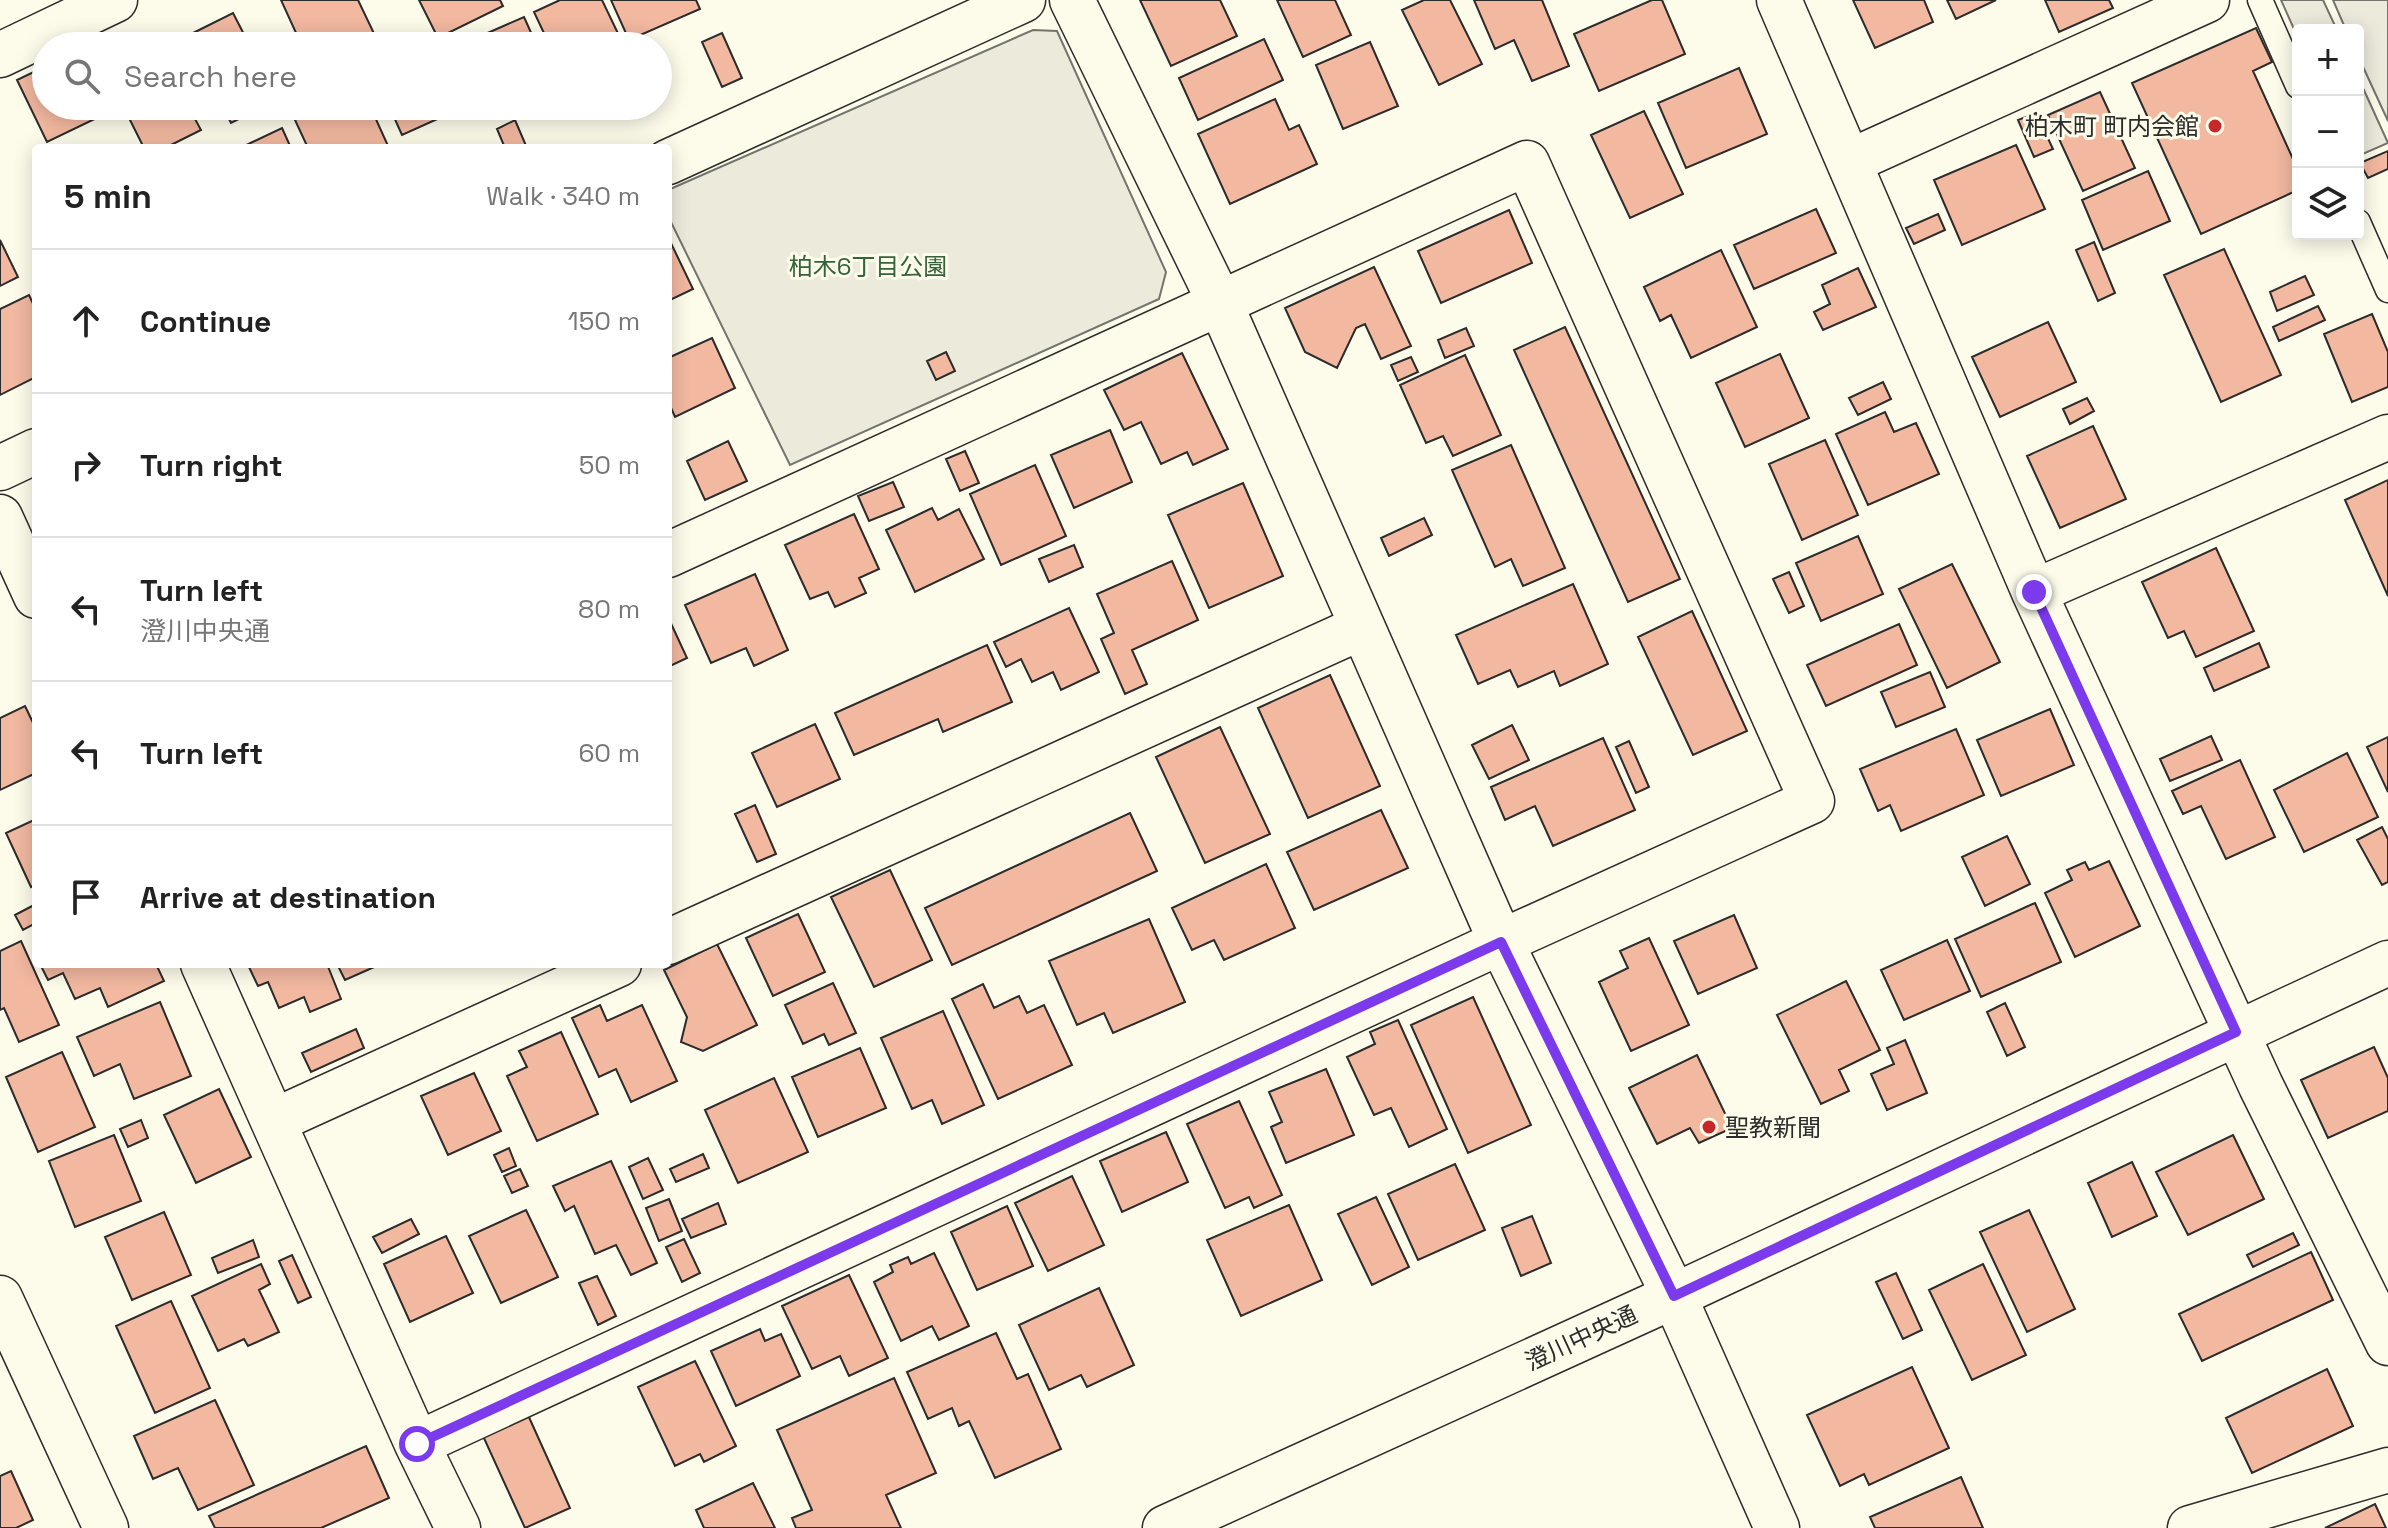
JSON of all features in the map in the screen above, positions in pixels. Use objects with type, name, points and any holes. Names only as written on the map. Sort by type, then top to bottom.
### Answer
[{"type":"street","points":[[48,32],[115,0]]},
{"type":"street","points":[[672,160],[1023,0]]},
{"type":"street","points":[[1072,0],[1220,303],[1501,942],[1674,1296],[1777,1528]]},
{"type":"street","points":[[1779,0],[2034,592],[2236,1032],[2388,1343]]},
{"type":"street","points":[[1849,162],[2207,0]]},
{"type":"street","points":[[0,55],[32,40]]},
{"type":"street","points":[[417,1444],[1812,801],[1527,163],[672,553]]},
{"type":"street","points":[[2034,592],[2388,437]]},
{"type":"street","points":[[0,468],[32,453]]},
{"type":"street","points":[[0,517],[32,587]]},
{"type":"street","points":[[672,940],[1362,627]]},
{"type":"street","name":"澄川中央通","points":[[1165,1528],[1674,1296],[2388,963]]},
{"type":"street","points":[[205,968],[417,1444],[458,1528]]},
{"type":"street","points":[[274,1121],[610,968]]},
{"type":"street","points":[[0,1298],[106,1528]]},
{"type":"street","points":[[2190,1528],[2388,1470]]},
{"type":"lane","points":[[2260,0],[2292,72]]},
{"type":"lane","points":[[2364,236],[2388,290]]},
{"type":"green space","name":"柏木6丁目公園","points":[[1033,30],[1057,31],[1166,272],[1159,299],[790,465],[672,224],[672,188]]},
{"type":"shaded area","points":[[2281,0],[2323,0],[2334,24],[2292,24]]},
{"type":"shaded area","points":[[2333,0],[2388,0],[2388,121],[2364,69],[2364,24],[2343,24]]},
{"type":"shaded area","points":[[2364,90],[2388,143],[2364,153]]},
{"type":"building","points":[[281,0],[358,0],[373,32],[296,32]]},
{"type":"building","points":[[419,0],[500,0],[503,6],[450,32],[435,32]]},
{"type":"building","points":[[560,0],[602,0],[617,32],[543,32],[534,12]]},
{"type":"building","points":[[611,0],[696,0],[700,9],[647,32],[625,32]]},
{"type":"building","points":[[1140,0],[1220,0],[1237,36],[1171,66]]},
{"type":"building","points":[[1277,0],[1335,0],[1351,35],[1303,57]]},
{"type":"building","points":[[1424,0],[1450,0],[1482,64],[1439,85],[1402,10]]},
{"type":"building","points":[[1474,0],[1542,0],[1569,66],[1532,81],[1514,40],[1495,49]]},
{"type":"building","points":[[1652,0],[1662,0],[1685,54],[1599,91],[1574,34]]},
{"type":"building","points":[[1853,0],[1924,0],[1933,22],[1875,48]]},
{"type":"building","points":[[1947,0],[1996,0],[1956,19]]},
{"type":"building","points":[[2045,0],[2109,0],[2113,8],[2059,32]]},
{"type":"building","points":[[233,13],[243,32],[195,32]]},
{"type":"building","points":[[524,17],[531,32],[490,32]]},
{"type":"building","name":"柏木町 町内会館","points":[[2256,28],[2272,62],[2253,71],[2292,157],[2292,193],[2201,234],[2132,83]]},
{"type":"building","points":[[722,33],[742,78],[722,87],[702,42]]},
{"type":"building","points":[[1264,39],[1283,80],[1198,120],[1179,78]]},
{"type":"building","points":[[1370,42],[1398,106],[1343,129],[1316,65]]},
{"type":"building","points":[[1739,68],[1767,134],[1686,168],[1658,103]]},
{"type":"building","points":[[32,73],[32,111],[17,80]]},
{"type":"building","points":[[2100,92],[2135,168],[2083,191],[2048,115]]},
{"type":"building","points":[[1275,99],[1289,130],[1299,125],[1317,164],[1230,204],[1198,134]]},
{"type":"building","points":[[1644,111],[1683,194],[1630,218],[1591,135]]},
{"type":"building","points":[[2036,113],[2053,149],[2034,157],[2018,120]]},
{"type":"building","points":[[36,120],[93,120],[47,142]]},
{"type":"building","points":[[130,120],[196,120],[201,130],[173,144],[142,144]]},
{"type":"building","points":[[295,120],[376,120],[387,144],[306,144]]},
{"type":"building","points":[[395,120],[435,120],[402,135]]},
{"type":"building","points":[[515,120],[525,144],[503,144],[497,129]]},
{"type":"building","points":[[282,128],[289,144],[248,144]]},
{"type":"building","points":[[2016,145],[2045,209],[1962,245],[1934,180]]},
{"type":"building","points":[[2388,151],[2388,169],[2368,178],[2364,161]]},
{"type":"building","points":[[2148,171],[2170,221],[2103,250],[2082,200]]},
{"type":"building","points":[[1816,209],[1836,253],[1754,289],[1734,245]]},
{"type":"building","points":[[1509,210],[1532,263],[1441,303],[1418,251]]},
{"type":"building","points":[[1938,214],[1945,230],[1914,244],[1906,228]]},
{"type":"building","points":[[0,240],[18,277],[0,286]]},
{"type":"building","points":[[2094,242],[2115,293],[2098,301],[2076,250]]},
{"type":"building","points":[[672,245],[693,289],[672,299]]},
{"type":"building","points":[[2224,249],[2281,375],[2221,402],[2164,275]]},
{"type":"building","points":[[1721,250],[1757,327],[1691,358],[1671,315],[1660,321],[1644,287]]},
{"type":"building","points":[[1374,267],[1411,346],[1381,359],[1365,324],[1356,328],[1337,368],[1305,352],[1285,308]]},
{"type":"building","points":[[1858,268],[1876,307],[1823,330],[1814,312],[1830,304],[1822,285]]},
{"type":"building","points":[[2305,276],[2314,295],[2277,311],[2270,292]]},
{"type":"building","points":[[29,295],[32,301],[32,379],[0,395],[0,309]]},
{"type":"building","points":[[2318,306],[2325,320],[2279,341],[2273,327]]},
{"type":"building","points":[[2372,314],[2388,352],[2388,387],[2352,402],[2324,334]]},
{"type":"building","points":[[2048,322],[2076,382],[2000,417],[1972,357]]},
{"type":"building","points":[[1565,327],[1680,579],[1628,602],[1514,350]]},
{"type":"building","points":[[1466,328],[1474,346],[1445,358],[1438,340]]},
{"type":"building","points":[[712,338],[735,388],[675,417],[672,410],[672,356]]},
{"type":"building","points":[[946,352],[955,371],[936,380],[927,361]]},
{"type":"building","points":[[1182,353],[1228,449],[1193,465],[1187,452],[1161,464],[1141,422],[1124,430],[1104,390]]},
{"type":"building","points":[[1780,354],[1809,418],[1745,447],[1716,383]]},
{"type":"building","points":[[1465,355],[1501,435],[1453,456],[1443,436],[1426,443],[1400,385]]},
{"type":"building","points":[[1411,357],[1418,372],[1398,381],[1391,365]]},
{"type":"building","points":[[1883,382],[1891,399],[1858,415],[1849,398]]},
{"type":"building","points":[[2087,398],[2094,411],[2070,424],[2063,409]]},
{"type":"building","points":[[1885,412],[1894,432],[1916,423],[1939,474],[1868,505],[1836,434]]},
{"type":"building","points":[[2093,426],[2126,499],[2060,528],[2027,456]]},
{"type":"building","points":[[1110,430],[1132,482],[1074,508],[1051,455]]},
{"type":"building","points":[[1825,440],[1858,515],[1802,540],[1769,464]]},
{"type":"building","points":[[728,441],[747,481],[705,500],[687,461]]},
{"type":"building","points":[[1511,445],[1565,568],[1523,586],[1511,559],[1495,567],[1452,470]]},
{"type":"building","points":[[965,451],[979,483],[960,491],[946,459]]},
{"type":"building","points":[[1035,465],[1066,536],[1001,565],[970,494]]},
{"type":"building","points":[[2388,480],[2388,596],[2345,500]]},
{"type":"building","points":[[893,482],[904,507],[869,521],[858,496]]},
{"type":"building","points":[[1243,483],[1283,576],[1209,608],[1168,515]]},
{"type":"building","points":[[932,508],[938,520],[959,509],[984,559],[915,592],[886,530]]},
{"type":"building","points":[[854,514],[879,569],[859,578],[866,593],[835,607],[828,592],[810,599],[785,545]]},
{"type":"building","points":[[1424,518],[1432,535],[1389,556],[1381,538]]},
{"type":"building","points":[[1858,536],[1883,594],[1821,621],[1796,563]]},
{"type":"building","points":[[1074,545],[1083,567],[1049,582],[1039,559]]},
{"type":"building","points":[[2216,548],[2254,631],[2196,657],[2184,631],[2168,638],[2142,582]]},
{"type":"building","points":[[1172,561],[1198,620],[1132,650],[1147,684],[1125,694],[1101,639],[1114,633],[1097,594]]},
{"type":"building","points":[[1952,564],[2000,662],[1947,688],[1899,589]]},
{"type":"building","points":[[1789,572],[1804,606],[1789,613],[1773,579]]},
{"type":"building","points":[[755,574],[788,650],[754,666],[746,648],[711,663],[685,605]]},
{"type":"building","points":[[1573,584],[1608,664],[1560,686],[1554,671],[1518,687],[1510,670],[1478,684],[1456,635]]},
{"type":"building","points":[[1069,608],[1099,672],[1061,690],[1053,672],[1032,682],[1021,659],[1006,667],[994,642]]},
{"type":"building","points":[[1692,611],[1747,731],[1693,755],[1638,637]]},
{"type":"building","points":[[1899,624],[1917,665],[1826,706],[1807,665]]},
{"type":"building","points":[[672,626],[687,658],[672,665]]},
{"type":"building","points":[[2259,643],[2269,667],[2214,691],[2204,668]]},
{"type":"building","points":[[987,645],[1012,702],[943,732],[938,719],[854,755],[835,713]]},
{"type":"building","points":[[1930,672],[1945,707],[1896,727],[1881,692]]},
{"type":"building","points":[[1330,675],[1380,786],[1308,818],[1258,708]]},
{"type":"building","points":[[25,706],[32,721],[32,775],[0,790],[0,718]]},
{"type":"building","points":[[2050,709],[2074,765],[2001,796],[1977,740]]},
{"type":"building","points":[[815,724],[840,779],[777,807],[752,753]]},
{"type":"building","points":[[1512,725],[1529,760],[1489,779],[1472,745]]},
{"type":"building","points":[[1220,727],[1270,834],[1205,863],[1156,757]]},
{"type":"building","points":[[1956,729],[1984,795],[1901,831],[1890,805],[1878,811],[1860,769]]},
{"type":"building","points":[[2211,736],[2222,760],[2170,781],[2160,759]]},
{"type":"building","points":[[2388,737],[2388,792],[2367,747]]},
{"type":"building","points":[[1603,738],[1635,810],[1553,846],[1535,806],[1505,820],[1491,787]]},
{"type":"building","points":[[1629,741],[1649,787],[1636,793],[1616,747]]},
{"type":"building","points":[[2347,753],[2378,817],[2304,852],[2274,790]]},
{"type":"building","points":[[2240,760],[2275,837],[2226,859],[2201,806],[2183,814],[2172,791]]},
{"type":"building","points":[[755,805],[776,854],[757,862],[735,814]]},
{"type":"building","points":[[1381,810],[1408,868],[1314,910],[1287,852]]},
{"type":"building","points":[[1130,813],[1157,871],[952,965],[925,908]]},
{"type":"building","points":[[32,821],[31,887],[6,833]]},
{"type":"building","points":[[2382,827],[2388,839],[2388,882],[2382,885],[2357,840]]},
{"type":"building","points":[[2007,836],[2030,884],[1985,906],[1962,857]]},
{"type":"building","points":[[2109,861],[2140,926],[2075,957],[2045,893],[2072,880],[2067,870],[2085,862],[2089,870]]},
{"type":"building","points":[[1266,864],[1295,928],[1224,960],[1214,940],[1192,950],[1172,908]]},
{"type":"building","points":[[890,870],[932,960],[874,987],[831,897]]},
{"type":"building","points":[[2035,903],[2061,962],[1981,997],[1955,939]]},
{"type":"building","points":[[32,906],[32,925],[23,930],[15,915]]},
{"type":"building","points":[[798,914],[825,972],[773,996],[746,938]]},
{"type":"building","points":[[1734,915],[1757,968],[1698,994],[1674,941]]},
{"type":"building","points":[[1149,919],[1185,1002],[1113,1033],[1104,1013],[1077,1025],[1049,961]]},
{"type":"building","points":[[1649,938],[1689,1025],[1631,1051],[1599,982],[1628,968],[1620,951]]},
{"type":"building","points":[[1947,940],[1970,991],[1904,1020],[1881,970]]},
{"type":"building","points":[[21,941],[59,1025],[19,1042],[4,1008],[0,1010],[0,951]]},
{"type":"building","points":[[717,944],[757,1025],[703,1051],[681,1042],[687,1017],[664,970]]},
{"type":"building","points":[[42,968],[158,968],[164,981],[108,1007],[100,988],[75,999],[63,973],[48,980]]},
{"type":"building","points":[[249,968],[329,968],[341,999],[310,1012],[304,997],[279,1008],[268,982],[258,986]]},
{"type":"building","points":[[339,968],[372,968],[345,980]]},
{"type":"building","points":[[1846,981],[1880,1050],[1839,1070],[1849,1091],[1821,1104],[1777,1015]]},
{"type":"building","points":[[833,983],[856,1033],[829,1045],[824,1034],[803,1044],[785,1005]]},
{"type":"building","points":[[983,984],[994,1008],[1019,996],[1027,1013],[1044,1005],[1072,1065],[998,1099],[952,999]]},
{"type":"building","points":[[1473,997],[1531,1125],[1468,1153],[1411,1025]]},
{"type":"building","points":[[160,1002],[191,1076],[134,1099],[120,1064],[94,1076],[77,1037]]},
{"type":"building","points":[[2005,1003],[2025,1047],[2007,1056],[1987,1012]]},
{"type":"building","points":[[600,1005],[607,1021],[642,1005],[677,1081],[631,1102],[616,1069],[599,1077],[572,1018]]},
{"type":"building","points":[[943,1011],[984,1105],[942,1124],[932,1100],[912,1109],[881,1038]]},
{"type":"building","points":[[1398,1020],[1447,1129],[1409,1147],[1391,1108],[1374,1115],[1347,1057],[1375,1044],[1370,1032]]},
{"type":"building","points":[[356,1029],[364,1048],[311,1072],[302,1053]]},
{"type":"building","points":[[561,1032],[598,1114],[537,1141],[507,1076],[527,1067],[519,1051]]},
{"type":"building","points":[[1905,1040],[1927,1093],[1887,1110],[1871,1074],[1894,1064],[1887,1048]]},
{"type":"building","points":[[2374,1047],[2388,1078],[2388,1111],[2328,1138],[2301,1080]]},
{"type":"building","points":[[860,1048],[886,1108],[818,1137],[792,1077]]},
{"type":"building","points":[[62,1052],[95,1127],[38,1152],[6,1077]]},
{"type":"building","points":[[1697,1055],[1732,1128],[1699,1143],[1690,1128],[1657,1144],[1629,1088]]},
{"type":"building","points":[[1326,1069],[1354,1135],[1286,1163],[1271,1127],[1282,1122],[1269,1092]]},
{"type":"building","points":[[474,1073],[501,1131],[448,1155],[421,1096]]},
{"type":"building","points":[[774,1078],[808,1152],[738,1183],[705,1110]]},
{"type":"building","points":[[219,1089],[251,1157],[196,1183],[164,1115]]},
{"type":"building","points":[[1239,1101],[1282,1195],[1254,1208],[1249,1197],[1225,1208],[1187,1124]]},
{"type":"building","points":[[141,1120],[148,1138],[128,1147],[120,1129]]},
{"type":"building","points":[[1166,1132],[1188,1182],[1122,1212],[1100,1161]]},
{"type":"building","points":[[114,1135],[141,1201],[75,1227],[49,1161]]},
{"type":"building","points":[[2233,1135],[2264,1199],[2188,1235],[2156,1172]]},
{"type":"building","points":[[509,1148],[516,1166],[502,1172],[494,1155]]},
{"type":"building","points":[[703,1154],[709,1168],[676,1182],[670,1169]]},
{"type":"building","points":[[648,1158],[663,1190],[643,1199],[629,1167]]},
{"type":"building","points":[[611,1161],[657,1263],[631,1275],[616,1245],[595,1254],[574,1206],[565,1211],[553,1186]]},
{"type":"building","points":[[2132,1162],[2157,1216],[2112,1237],[2088,1183]]},
{"type":"building","points":[[1455,1164],[1485,1230],[1418,1260],[1388,1194]]},
{"type":"building","points":[[520,1169],[528,1186],[512,1193],[504,1176]]},
{"type":"building","points":[[1072,1176],[1104,1245],[1048,1271],[1015,1203]]},
{"type":"building","points":[[1376,1197],[1409,1267],[1372,1285],[1338,1214]]},
{"type":"building","points":[[669,1199],[682,1231],[659,1241],[646,1208]]},
{"type":"building","points":[[718,1203],[726,1224],[691,1238],[682,1219]]},
{"type":"building","points":[[1289,1205],[1322,1280],[1241,1316],[1207,1240]]},
{"type":"building","points":[[1007,1206],[1033,1266],[977,1290],[951,1232]]},
{"type":"building","points":[[526,1210],[558,1277],[501,1303],[469,1236]]},
{"type":"building","points":[[2029,1210],[2075,1309],[2027,1332],[1980,1232]]},
{"type":"building","points":[[164,1212],[191,1275],[132,1300],[105,1237]]},
{"type":"building","points":[[1532,1216],[1551,1263],[1521,1276],[1502,1228]]},
{"type":"building","points":[[411,1219],[419,1234],[382,1253],[373,1237]]},
{"type":"building","points":[[2293,1233],[2299,1245],[2253,1267],[2247,1255]]},
{"type":"building","points":[[446,1236],[473,1293],[410,1322],[384,1264]]},
{"type":"building","points":[[684,1239],[700,1273],[682,1282],[666,1247]]},
{"type":"building","points":[[253,1240],[259,1257],[218,1273],[212,1258]]},
{"type":"building","points":[[2311,1252],[2333,1300],[2202,1361],[2179,1314]]},
{"type":"building","points":[[934,1253],[969,1326],[939,1340],[932,1326],[901,1341],[874,1282],[893,1272],[890,1265],[908,1257],[911,1264]]},
{"type":"building","points":[[292,1255],[311,1297],[298,1303],[279,1261]]},
{"type":"building","points":[[261,1264],[270,1284],[259,1290],[279,1332],[248,1346],[244,1339],[218,1351],[192,1296]]},
{"type":"building","points":[[1983,1264],[2026,1355],[1972,1380],[1929,1290]]},
{"type":"building","points":[[1896,1273],[1922,1330],[1903,1339],[1876,1282]]},
{"type":"building","points":[[849,1275],[888,1358],[849,1376],[840,1356],[812,1369],[782,1306]]},
{"type":"building","points":[[597,1276],[616,1316],[598,1325],[579,1283]]},
{"type":"building","points":[[1099,1288],[1134,1365],[1087,1387],[1081,1375],[1049,1390],[1019,1325]]},
{"type":"building","points":[[171,1301],[210,1388],[155,1413],[116,1326]]},
{"type":"building","points":[[760,1329],[765,1341],[781,1334],[800,1376],[736,1406],[711,1351]]},
{"type":"building","points":[[996,1333],[1017,1379],[1028,1374],[1061,1449],[995,1478],[969,1421],[959,1426],[952,1408],[928,1419],[907,1372]]},
{"type":"building","points":[[695,1361],[736,1446],[704,1462],[700,1454],[675,1466],[638,1387]]},
{"type":"building","points":[[1912,1367],[1949,1448],[1869,1485],[1864,1474],[1840,1486],[1807,1415]]},
{"type":"building","points":[[2327,1369],[2353,1426],[2252,1473],[2226,1418]]},
{"type":"building","points":[[894,1378],[936,1473],[886,1495],[901,1528],[796,1528],[792,1518],[812,1510],[777,1430]]},
{"type":"building","points":[[215,1400],[254,1485],[198,1510],[178,1468],[153,1479],[134,1436]]},
{"type":"building","points":[[528,1415],[570,1508],[525,1528],[483,1436]]},
{"type":"building","points":[[366,1446],[389,1498],[321,1528],[215,1528],[209,1516]]},
{"type":"building","points":[[11,1471],[33,1520],[16,1528],[0,1528],[0,1476]]},
{"type":"building","points":[[1961,1477],[1983,1528],[1875,1528],[1870,1517]]},
{"type":"building","points":[[753,1483],[775,1528],[704,1528],[696,1510]]},
{"type":"building","points":[[2375,1504],[2386,1528],[2325,1528]]},
{"type":"place","name":"柏木町 町内会館","points":[[2215,126]]},
{"type":"place","name":"聖教新聞","points":[[1709,1127]]},
{"type":"route","points":[[417,1444],[1501,942],[1674,1296],[2236,1032],[2034,592]]}]
